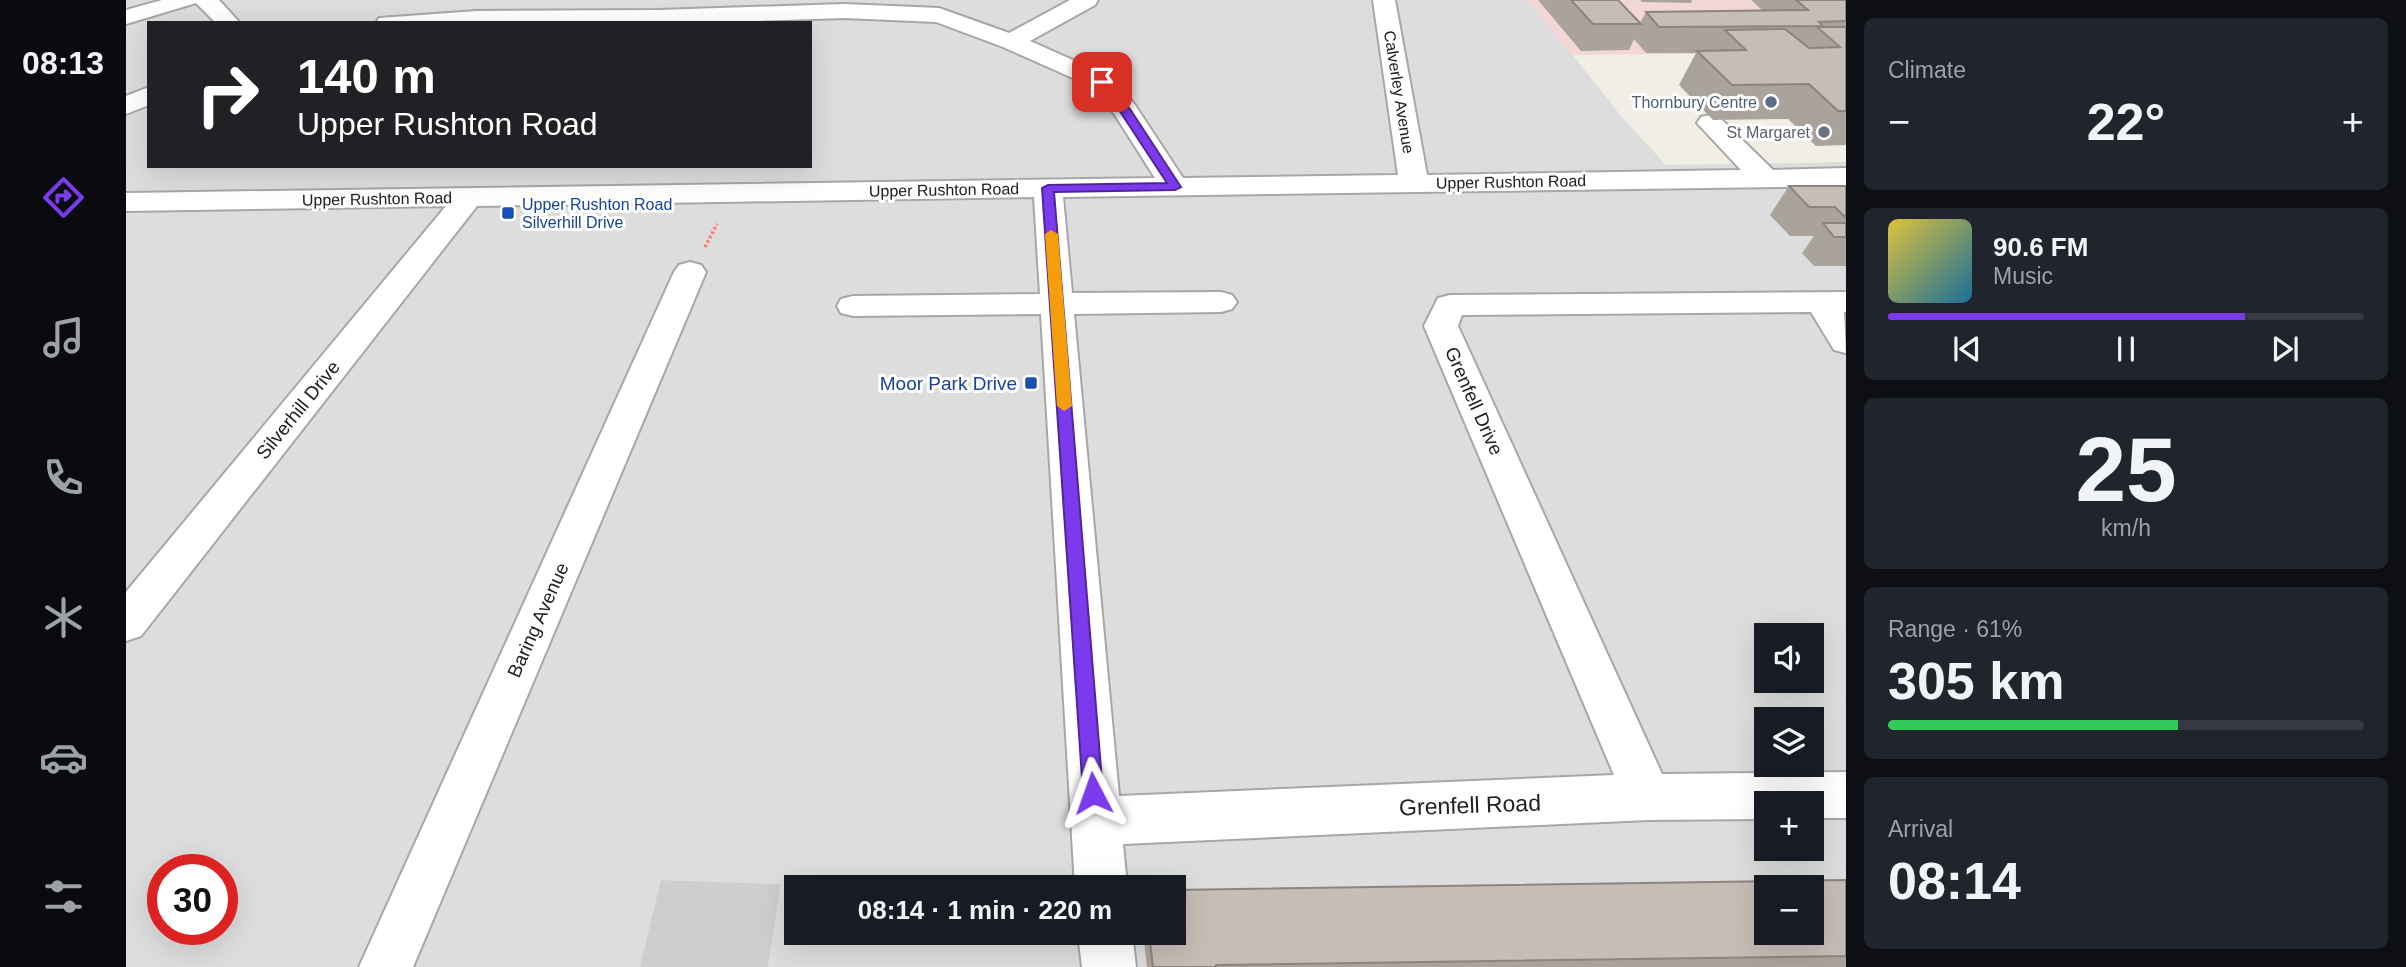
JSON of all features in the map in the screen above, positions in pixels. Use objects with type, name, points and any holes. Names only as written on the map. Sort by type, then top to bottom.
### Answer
[{"type":"street","points":[[126,18],[187,0]]},
{"type":"street","points":[[206,0],[227,21]]},
{"type":"street","points":[[1011,42],[1087,0]]},
{"type":"street","name":"Calverley Avenue","points":[[1384,0],[1414,184]]},
{"type":"street","points":[[401,21],[483,9],[656,20],[844,6],[939,15],[1011,42],[1102,82],[1126,111],[1175,187]]},
{"type":"street","points":[[126,106],[147,96]]},
{"type":"street","points":[[1710,123],[1765,177]]},
{"type":"street","points":[[584,195],[595,168]]},
{"type":"street","name":"Upper Rushton Road","points":[[126,202],[1846,177]]},
{"type":"street","points":[[1048,188],[1100,875]]},
{"type":"street","name":"Silverhill Drive","points":[[126,623],[469,197]]},
{"type":"street","name":"Baring Avenue","points":[[386,967],[690,272]]},
{"type":"street","points":[[853,306],[1221,302]]},
{"type":"street","points":[[1833,302],[1846,342]]},
{"type":"street","name":"Grenfell Drive","points":[[1648,797],[1441,326],[1450,305],[1833,302]]},
{"type":"street","name":"Grenfell Road","points":[[1095,821],[1648,797],[1846,795]]},
{"type":"street","points":[[1106,945],[1108,967]]},
{"type":"path","points":[[690,272],[733,195]]},
{"type":"shaded area","points":[[126,0],[1529,0],[1622,117],[1666,165],[1846,162],[1846,967],[768,967],[781,884],[662,880],[640,967],[126,967]]},
{"type":"shaded area","points":[[1528,0],[1818,0],[1846,53],[1572,55]]},
{"type":"shaded area","points":[[661,880],[781,884],[768,967],[640,967]]},
{"type":"building","points":[[1571,0],[1618,0],[1641,24],[1593,24]]},
{"type":"building","points":[[1796,0],[1846,0],[1846,21],[1819,22],[1823,26],[1659,27],[1646,12],[1808,10]]},
{"type":"building","points":[[1817,27],[1846,27],[1846,111],[1838,111],[1809,84],[1732,85],[1697,51],[1746,50],[1725,30],[1785,29],[1809,48],[1840,47]]},
{"type":"building","points":[[1789,186],[1846,186],[1846,218],[1835,207],[1809,207]]},
{"type":"building","points":[[1823,223],[1846,223],[1846,237],[1834,237]]},
{"type":"building","points":[[1824,880],[1846,880],[1846,956],[1153,967],[1150,945],[1186,945],[1186,890],[1754,881],[1754,945],[1824,945]]},
{"type":"slow traffic","points":[[1051,234],[1064,406]]},
{"type":"place","name":"Thornbury Centre","points":[[1771,102]]},
{"type":"place","name":"St Margaret","points":[[1824,132]]},
{"type":"place","name":"Upper Rushton Road Silverhill Drive","points":[[508,213]]},
{"type":"place","name":"Moor Park Drive","points":[[1031,383]]},
{"type":"route","points":[[1093,793],[1048,188],[1175,187],[1126,111],[1102,82]]}]
